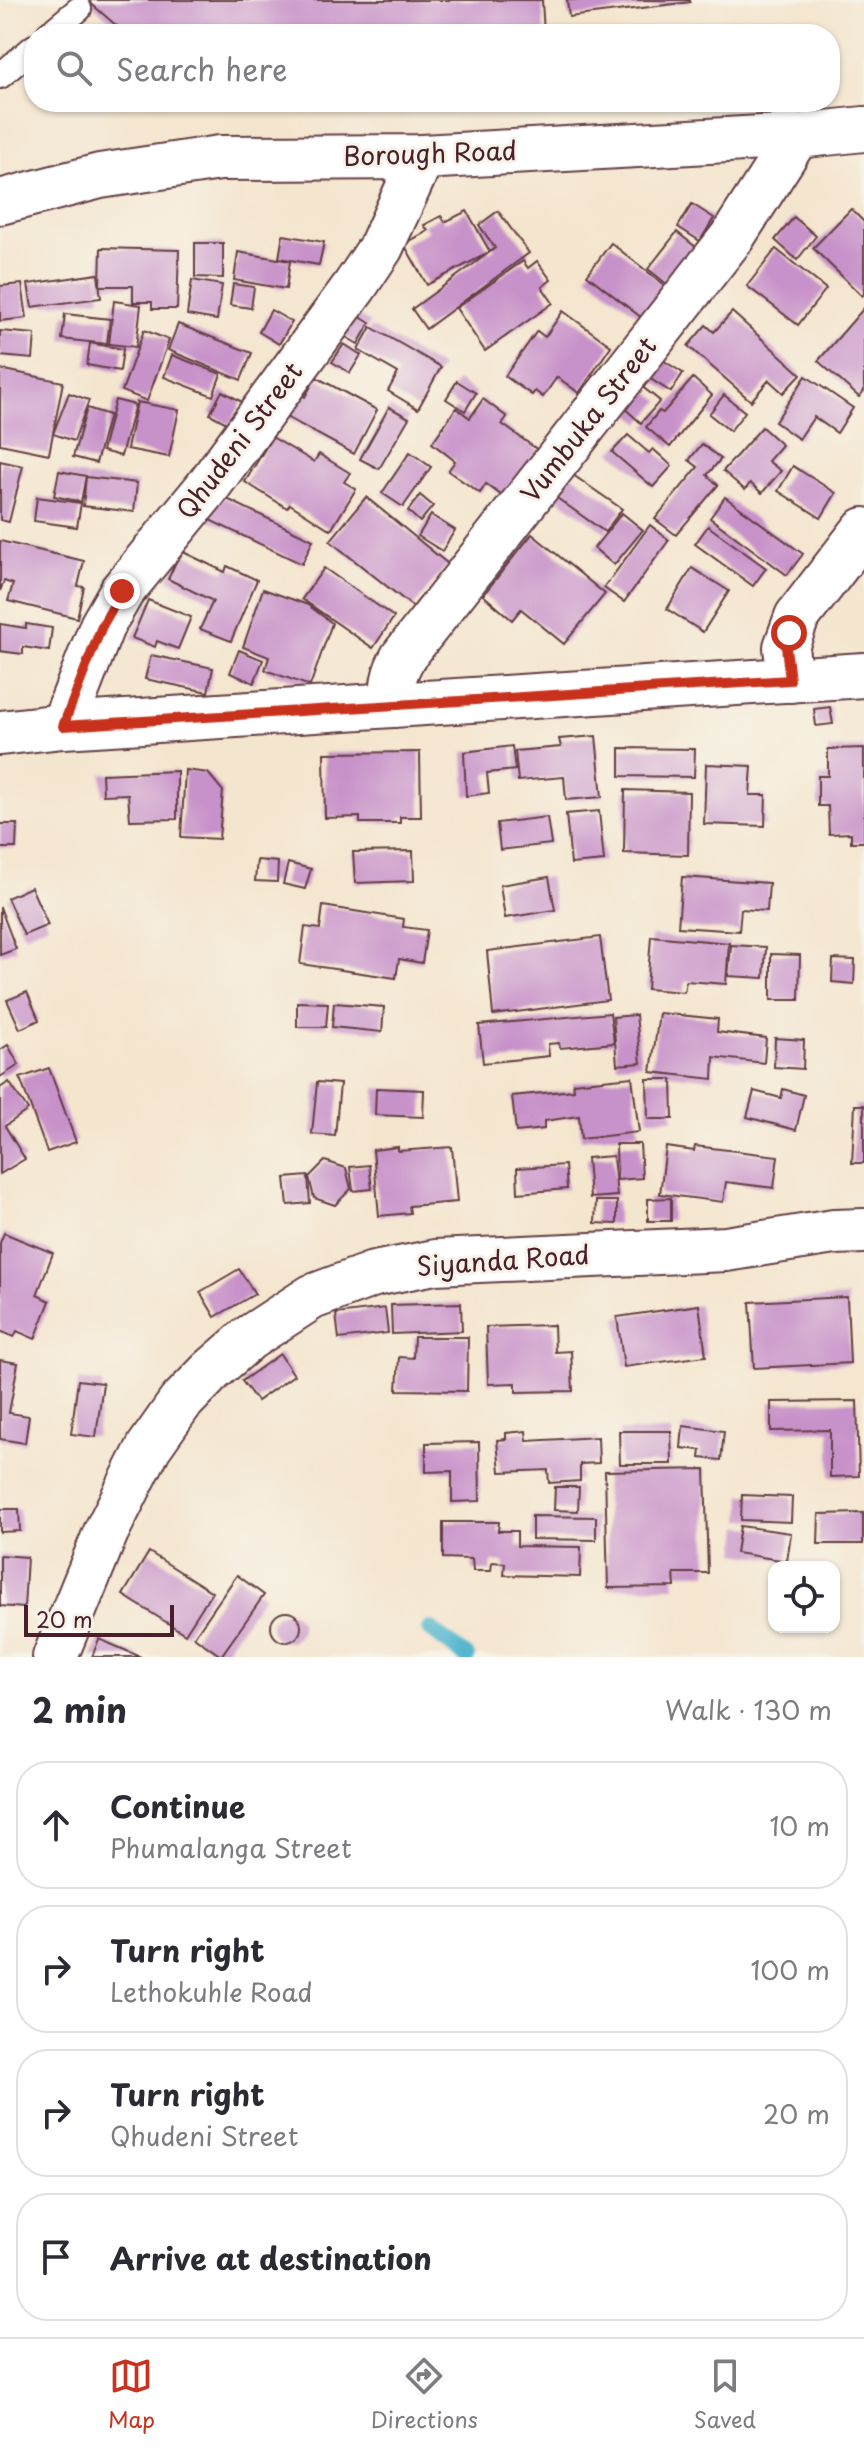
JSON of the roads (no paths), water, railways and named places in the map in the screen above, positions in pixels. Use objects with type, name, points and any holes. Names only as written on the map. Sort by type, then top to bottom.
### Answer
[{"type":"street","name":"Borough Road","points":[[0,202],[100,176],[220,158],[422,157],[797,136],[864,129]]},
{"type":"street","name":"Vumbuka Street","points":[[392,705],[392,684],[403,657],[733,236],[797,136]]},
{"type":"street","name":"Qhudeni Street","points":[[63,726],[102,626],[122,591],[206,489],[355,286],[381,247],[422,157]]},
{"type":"street","points":[[790,680],[786,647],[797,617],[864,530]]},
{"type":"street","points":[[0,733],[63,726],[864,675]]},
{"type":"street","name":"Siyanda Road","points":[[55,1657],[106,1532],[149,1447],[180,1403],[249,1338],[312,1297],[374,1274],[435,1262],[726,1249],[834,1232],[864,1231]]},
{"type":"lane","points":[[61,24],[79,9]]},
{"type":"lane","points":[[0,76],[24,56]]},
{"type":"waterway","points":[[430,1629],[467,1657]]}]
